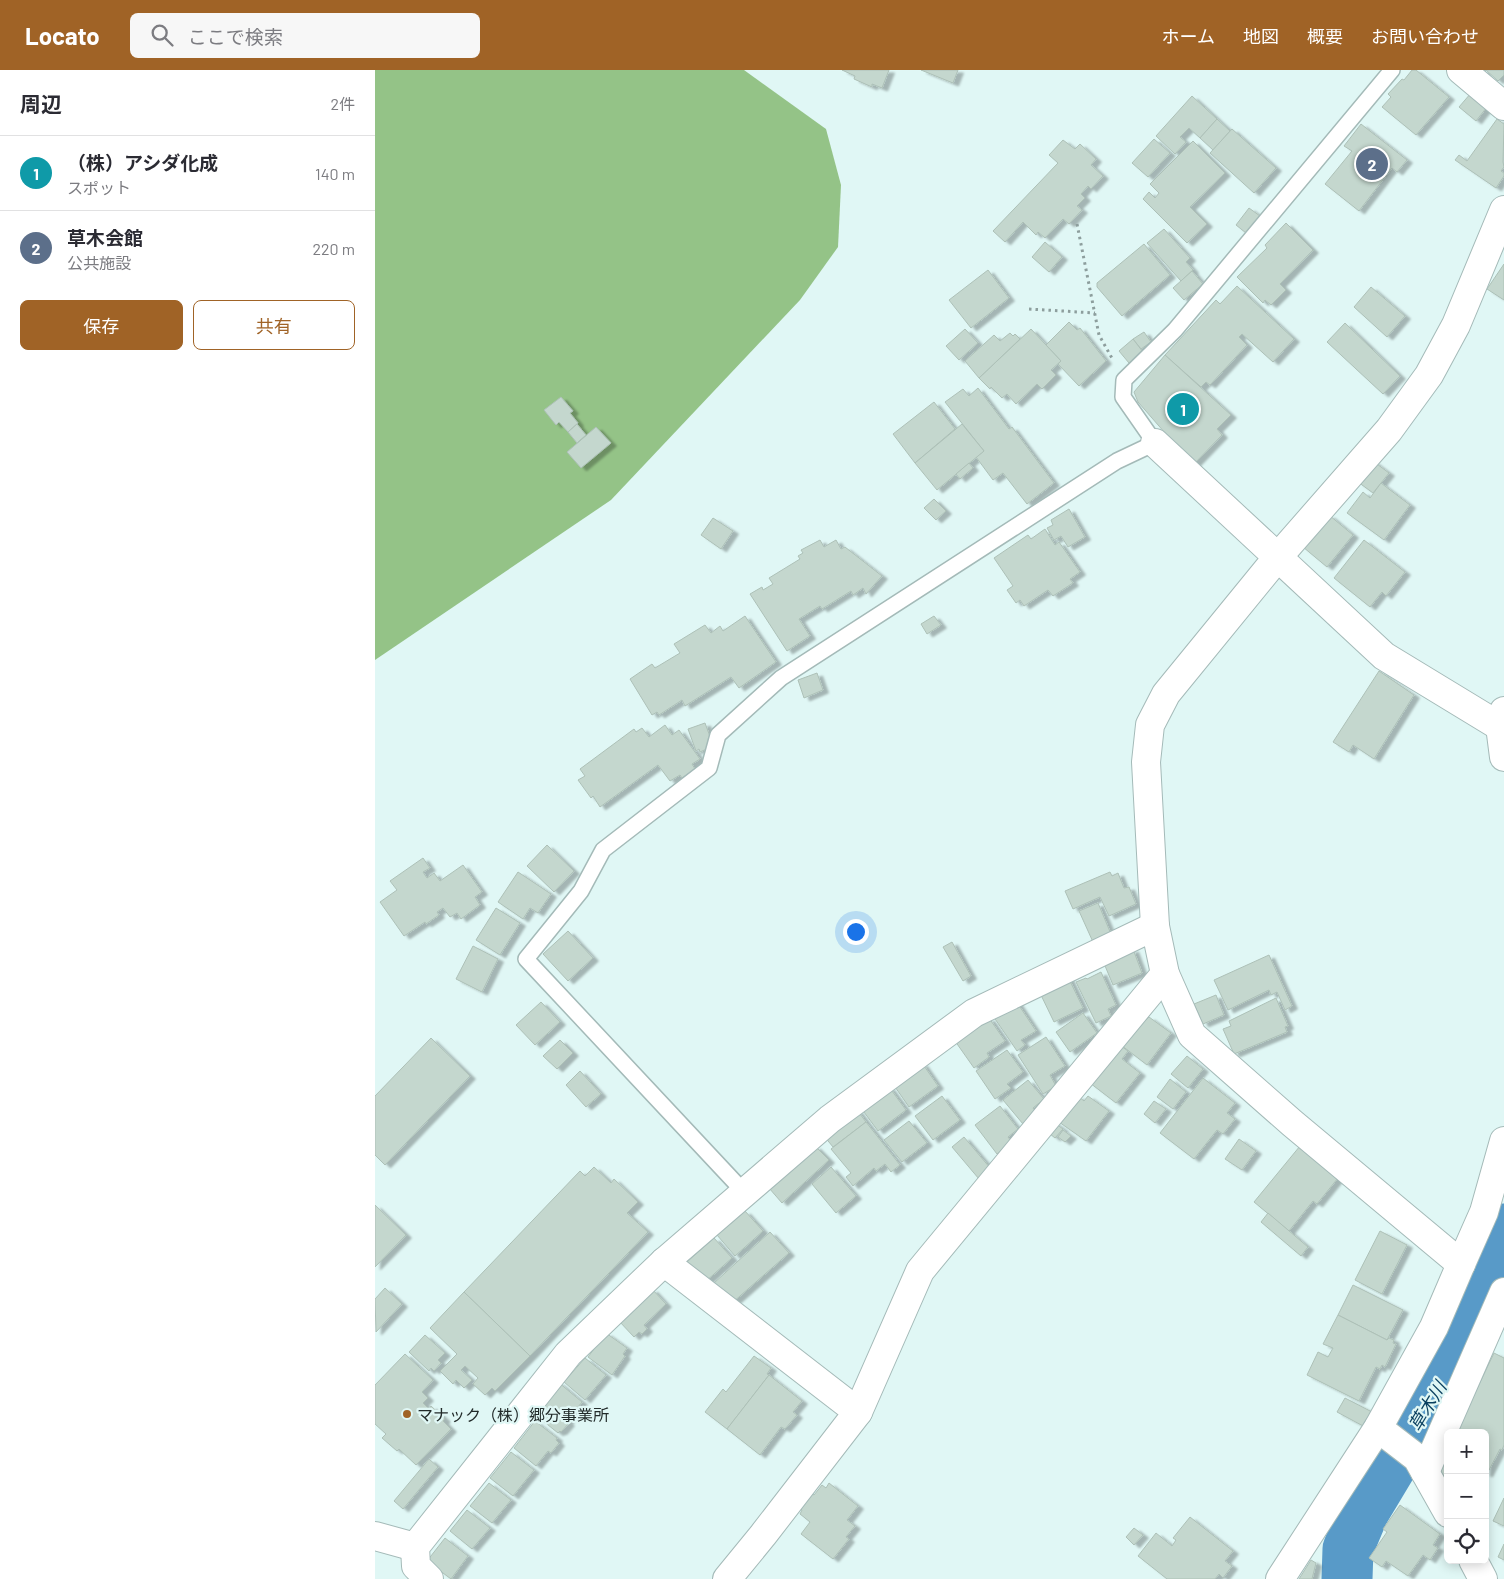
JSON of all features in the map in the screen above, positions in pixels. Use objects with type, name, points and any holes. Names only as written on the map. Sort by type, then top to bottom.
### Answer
[{"type":"street","points":[[1461,70],[1504,106]]},
{"type":"street","points":[[1461,1264],[1292,1124],[1192,1035],[1165,974],[1155,926],[1146,762],[1150,725],[1166,694],[1277,558],[1389,430],[1429,375],[1456,325],[1504,210]]},
{"type":"street","points":[[1155,443],[1383,656],[1503,722],[1504,757]]},
{"type":"street","points":[[429,1579],[416,1566],[415,1548],[568,1354],[664,1262],[830,1119],[974,1013],[1155,926]]},
{"type":"street","points":[[727,1579],[858,1412],[920,1271],[1165,974]]},
{"type":"street","points":[[1280,1579],[1383,1431],[1434,1327],[1484,1212],[1504,1141]]},
{"type":"street","points":[[664,1262],[858,1412]]},
{"type":"street","points":[[1421,1465],[1504,1292]]},
{"type":"street","points":[[1383,1431],[1421,1465],[1444,1507]]},
{"type":"street","points":[[375,1536],[415,1548]]},
{"type":"street","points":[[1475,1564],[1483,1579]]},
{"type":"lane","points":[[745,1193],[526,959],[581,891],[603,850],[709,768],[718,736],[781,678],[1117,461],[1155,443],[1123,397],[1124,380],[1175,330],[1392,70]]},
{"type":"path","points":[[1077,224],[1099,335],[1124,380]]},
{"type":"path","points":[[1029,309],[1095,313]]},
{"type":"green space","points":[[375,70],[744,70],[826,129],[841,185],[838,247],[800,300],[611,500],[375,660]]},
{"type":"building","points":[[842,70],[889,70],[882,88],[872,84],[872,87],[854,79],[855,76]]},
{"type":"building","points":[[921,70],[958,70],[953,83]]},
{"type":"building","points":[[1412,70],[1416,70],[1449,97],[1416,135],[1382,107],[1391,97],[1388,94]]},
{"type":"building","points":[[1486,70],[1504,70],[1504,75],[1498,81]]},
{"type":"building","points":[[1471,93],[1487,107],[1476,121],[1459,107]]},
{"type":"building","points":[[1192,96],[1217,119],[1200,138],[1189,128],[1180,137],[1186,142],[1175,154],[1156,136]]},
{"type":"building","points":[[1217,119],[1230,131],[1213,150],[1200,138]]},
{"type":"building","points":[[1497,119],[1504,124],[1504,167],[1501,171],[1504,173],[1504,176],[1496,188],[1455,160],[1459,155],[1467,161]]},
{"type":"building","points":[[1361,124],[1407,160],[1397,172],[1392,168],[1359,211],[1325,184],[1352,151],[1344,146]]},
{"type":"building","points":[[1232,129],[1276,168],[1254,193],[1210,153]]},
{"type":"building","points":[[1154,139],[1170,153],[1148,177],[1132,163]]},
{"type":"building","points":[[1063,140],[1075,149],[1080,144],[1096,159],[1091,165],[1103,176],[1091,189],[1088,186],[1081,194],[1085,198],[1077,206],[1082,210],[1069,224],[1063,219],[1045,238],[1038,232],[1036,235],[1023,222],[1005,242],[993,231],[1058,163],[1049,155]]},
{"type":"building","points":[[1193,141],[1225,173],[1190,207],[1207,224],[1187,243],[1143,199],[1149,192],[1155,198],[1159,193],[1150,184]]},
{"type":"building","points":[[1249,208],[1260,216],[1246,233],[1236,225]]},
{"type":"building","points":[[1286,223],[1313,250],[1280,284],[1286,290],[1271,305],[1265,300],[1263,303],[1237,277],[1267,248],[1265,245]]},
{"type":"building","points":[[1164,229],[1190,258],[1186,262],[1193,270],[1181,281],[1147,243]]},
{"type":"building","points":[[1045,242],[1062,257],[1049,272],[1032,257]]},
{"type":"building","points":[[1144,244],[1170,275],[1122,316],[1097,287],[1097,283]]},
{"type":"building","points":[[1504,264],[1504,300],[1487,289]]},
{"type":"building","points":[[988,270],[1009,298],[971,328],[949,300]]},
{"type":"building","points":[[1192,271],[1203,284],[1184,300],[1173,288]]},
{"type":"building","points":[[1237,286],[1294,339],[1273,362],[1242,334],[1239,337],[1247,345],[1210,385],[1206,382],[1201,387],[1165,355],[1216,300],[1220,304]]},
{"type":"building","points":[[1371,287],[1405,316],[1387,337],[1354,307]]},
{"type":"building","points":[[1069,322],[1077,330],[1080,328],[1106,361],[1079,386],[1058,364],[1061,361],[1046,345]]},
{"type":"building","points":[[1345,323],[1400,376],[1383,394],[1327,342]]},
{"type":"building","points":[[965,329],[978,343],[959,360],[946,346]]},
{"type":"building","points":[[1031,329],[1061,361],[1051,370],[1056,375],[1042,389],[1037,384],[1016,404],[1007,394],[1002,398],[979,378]]},
{"type":"building","points":[[1144,332],[1151,342],[1141,349],[1133,339]]},
{"type":"building","points":[[1010,333],[1013,336],[1015,334],[1020,339],[979,378],[965,361],[994,335],[1000,341]]},
{"type":"building","points":[[1133,339],[1143,352],[1129,363],[1119,351]]},
{"type":"building","points":[[1165,355],[1231,415],[1217,429],[1222,435],[1193,465],[1138,402],[1134,392]]},
{"type":"building","points":[[978,388],[1009,429],[1012,427],[1054,483],[1027,504],[1003,473],[993,480],[976,457],[984,451],[945,402],[963,389],[969,396]]},
{"type":"building","points":[[561,397],[573,411],[570,413],[578,423],[568,432],[559,422],[556,425],[544,410]]},
{"type":"building","points":[[934,402],[955,429],[915,463],[893,434]]},
{"type":"building","points":[[577,424],[586,435],[577,443],[568,432]]},
{"type":"building","points":[[962,424],[984,451],[937,490],[915,463]]},
{"type":"building","points":[[596,427],[611,443],[581,468],[567,452]]},
{"type":"building","points":[[1373,461],[1389,473],[1373,493],[1358,482]]},
{"type":"building","points":[[969,463],[973,468],[960,479],[956,474]]},
{"type":"building","points":[[1381,483],[1410,505],[1384,540],[1347,513],[1363,492],[1370,498]]},
{"type":"building","points":[[934,499],[946,511],[936,520],[924,508]]},
{"type":"building","points":[[1069,509],[1085,537],[1068,547],[1061,536],[1054,540],[1047,528],[1053,525],[1051,520]]},
{"type":"building","points":[[1329,515],[1353,535],[1327,567],[1303,547]]},
{"type":"building","points":[[713,518],[733,531],[721,549],[701,535]]},
{"type":"building","points":[[1045,529],[1055,545],[1059,542],[1080,572],[1070,579],[1073,583],[1053,596],[1048,590],[1024,606],[1020,600],[1016,603],[1007,590],[1013,586],[994,558],[1028,535],[1031,539]]},
{"type":"building","points":[[820,540],[824,547],[836,540],[841,549],[845,547],[882,576],[866,594],[863,588],[853,595],[851,591],[822,609],[820,606],[799,619],[810,636],[787,651],[750,594],[762,587],[763,590],[773,584],[769,578],[800,559],[798,556],[803,553],[801,550]]},
{"type":"building","points":[[1364,540],[1405,572],[1386,596],[1382,592],[1370,607],[1334,578]]},
{"type":"building","points":[[745,616],[776,662],[739,688],[731,677],[685,706],[682,700],[659,715],[657,712],[652,715],[630,679],[652,664],[655,668],[680,653],[674,644],[705,625],[711,633],[720,626],[723,631]]},
{"type":"building","points":[[934,616],[941,625],[927,634],[921,624]]},
{"type":"building","points":[[1379,671],[1414,695],[1374,759],[1353,745],[1349,752],[1333,742]]},
{"type":"building","points":[[817,673],[823,690],[804,698],[798,680]]},
{"type":"building","points":[[705,723],[712,742],[707,744],[709,748],[700,752],[699,749],[696,751],[688,729]]},
{"type":"building","points":[[665,725],[672,735],[679,730],[700,759],[692,764],[695,769],[682,778],[680,775],[670,781],[658,765],[600,807],[593,796],[591,798],[578,780],[585,776],[580,769],[634,729],[636,732],[642,728],[649,737]]},
{"type":"building","points":[[547,845],[574,871],[554,892],[527,866]]},
{"type":"building","points":[[423,858],[430,868],[423,872],[427,878],[434,873],[440,881],[463,865],[482,892],[475,897],[480,905],[461,919],[457,913],[450,917],[443,908],[437,912],[439,915],[404,936],[380,902],[397,890],[390,881]]},
{"type":"building","points":[[518,872],[551,894],[538,913],[530,908],[523,919],[498,902]]},
{"type":"building","points":[[1110,872],[1112,876],[1118,873],[1124,888],[1129,887],[1136,904],[1109,916],[1100,897],[1073,909],[1065,891]]},
{"type":"building","points":[[1098,903],[1111,934],[1093,942],[1079,911]]},
{"type":"building","points":[[496,908],[520,923],[500,955],[476,940]]},
{"type":"building","points":[[568,931],[593,958],[568,981],[543,954]]},
{"type":"building","points":[[952,942],[971,976],[963,981],[943,947]]},
{"type":"building","points":[[473,946],[498,959],[482,992],[456,979]]},
{"type":"building","points":[[1133,949],[1142,973],[1113,985],[1103,961]]},
{"type":"building","points":[[1269,955],[1292,1006],[1285,1010],[1277,992],[1271,995],[1269,990],[1228,1010],[1214,980]]},
{"type":"building","points":[[1101,972],[1116,1005],[1108,1009],[1111,1016],[1096,1023],[1076,982]]},
{"type":"building","points":[[1068,977],[1083,1008],[1054,1022],[1039,991]]},
{"type":"building","points":[[1216,995],[1224,1015],[1203,1024],[1194,1004]]},
{"type":"building","points":[[1276,998],[1288,1026],[1285,1027],[1287,1032],[1234,1054],[1223,1029],[1231,1026],[1229,1021]]},
{"type":"building","points":[[1016,1001],[1036,1031],[1021,1040],[1025,1045],[1017,1051],[993,1016]]},
{"type":"building","points":[[541,1002],[560,1022],[535,1045],[516,1025]]},
{"type":"building","points":[[1083,1013],[1097,1033],[1070,1052],[1056,1032]]},
{"type":"building","points":[[1149,1017],[1171,1033],[1147,1065],[1121,1045],[1139,1020],[1143,1023]]},
{"type":"building","points":[[989,1018],[1005,1041],[987,1053],[989,1057],[974,1068],[955,1041]]},
{"type":"building","points":[[1046,1037],[1065,1066],[1050,1075],[1056,1086],[1043,1094],[1018,1055]]},
{"type":"building","points":[[431,1038],[470,1076],[385,1165],[375,1155],[375,1096]]},
{"type":"building","points":[[560,1040],[573,1053],[557,1069],[543,1056]]},
{"type":"building","points":[[1114,1041],[1128,1051],[1122,1059],[1140,1073],[1116,1103],[1090,1083]]},
{"type":"building","points":[[1007,1050],[1023,1072],[1007,1084],[1011,1088],[995,1099],[976,1071]]},
{"type":"building","points":[[1187,1056],[1203,1069],[1188,1088],[1171,1074]]},
{"type":"building","points":[[922,1063],[938,1086],[909,1107],[893,1084]]},
{"type":"building","points":[[580,1071],[601,1094],[586,1107],[566,1085]]},
{"type":"building","points":[[1203,1078],[1235,1103],[1227,1113],[1235,1119],[1223,1134],[1217,1130],[1194,1159],[1160,1133]]},
{"type":"building","points":[[1170,1079],[1186,1092],[1173,1109],[1157,1097]]},
{"type":"building","points":[[1028,1080],[1044,1099],[1033,1108],[1037,1113],[1023,1124],[1003,1100]]},
{"type":"building","points":[[889,1087],[906,1110],[878,1131],[861,1108]]},
{"type":"building","points":[[942,1096],[960,1120],[933,1140],[915,1116]]},
{"type":"building","points":[[1078,1096],[1084,1101],[1088,1096],[1109,1111],[1086,1141],[1059,1122]]},
{"type":"building","points":[[1154,1101],[1166,1109],[1155,1123],[1144,1114]]},
{"type":"building","points":[[1000,1106],[1018,1129],[1008,1137],[1012,1142],[997,1154],[975,1125]]},
{"type":"building","points":[[857,1110],[866,1122],[833,1147],[824,1136]]},
{"type":"building","points":[[1051,1120],[1063,1129],[1055,1138],[1044,1129]]},
{"type":"building","points":[[909,1121],[927,1143],[902,1162],[884,1140]]},
{"type":"building","points":[[866,1122],[900,1165],[891,1172],[885,1164],[876,1171],[874,1168],[853,1186],[846,1177],[851,1173],[831,1149]]},
{"type":"building","points":[[1063,1130],[1071,1136],[1065,1142],[1058,1137]]},
{"type":"building","points":[[964,1137],[991,1169],[979,1179],[952,1147]]},
{"type":"building","points":[[1239,1139],[1256,1151],[1242,1170],[1225,1159]]},
{"type":"building","points":[[815,1146],[829,1160],[782,1203],[769,1188]]},
{"type":"building","points":[[1300,1146],[1338,1178],[1317,1204],[1313,1201],[1289,1231],[1254,1202]]},
{"type":"building","points":[[594,1167],[611,1183],[614,1179],[638,1202],[627,1213],[648,1232],[530,1356],[464,1292],[580,1171],[585,1176]]},
{"type":"building","points":[[831,1167],[856,1196],[836,1213],[812,1184]]},
{"type":"building","points":[[375,1205],[406,1235],[375,1267]]},
{"type":"building","points":[[745,1211],[763,1231],[735,1256],[717,1235]]},
{"type":"building","points":[[1268,1213],[1308,1247],[1301,1256],[1261,1222]]},
{"type":"building","points":[[1380,1231],[1407,1245],[1382,1294],[1355,1280]]},
{"type":"building","points":[[770,1232],[789,1253],[732,1303],[714,1283]]},
{"type":"building","points":[[714,1238],[732,1258],[705,1282],[687,1262]]},
{"type":"building","points":[[1353,1285],[1403,1310],[1387,1340],[1338,1315]]},
{"type":"building","points":[[385,1288],[402,1304],[376,1332],[375,1299]]},
{"type":"building","points":[[652,1289],[666,1304],[644,1325],[647,1329],[642,1334],[639,1332],[634,1337],[619,1321]]},
{"type":"building","points":[[464,1292],[530,1356],[495,1391],[492,1388],[485,1395],[473,1384],[478,1378],[465,1366],[461,1370],[472,1380],[464,1388],[456,1380],[453,1384],[440,1371],[457,1354],[430,1328]]},
{"type":"building","points":[[1338,1315],[1387,1340],[1389,1338],[1394,1340],[1393,1343],[1396,1344],[1385,1367],[1382,1365],[1380,1369],[1376,1367],[1359,1401],[1307,1375],[1318,1352],[1328,1357],[1333,1348],[1323,1344]]},
{"type":"building","points":[[606,1333],[627,1348],[623,1354],[625,1356],[612,1375],[588,1357]]},
{"type":"building","points":[[425,1335],[445,1353],[438,1360],[441,1363],[434,1371],[431,1368],[429,1371],[409,1352]]},
{"type":"building","points":[[1494,1353],[1504,1358],[1504,1445],[1489,1470],[1489,1429],[1458,1429]]},
{"type":"building","name":"マナック（株）郷分事業所","points":[[405,1354],[433,1380],[422,1392],[428,1398],[423,1403],[429,1409],[431,1406],[445,1419],[443,1421],[451,1429],[416,1465],[399,1449],[397,1451],[382,1438],[386,1434],[375,1424],[375,1385]]},
{"type":"building","points":[[754,1356],[771,1368],[767,1374],[769,1375],[727,1429],[705,1412],[723,1389],[726,1392]]},
{"type":"building","points":[[585,1358],[606,1375],[585,1400],[564,1382]]},
{"type":"building","points":[[769,1375],[802,1401],[793,1412],[797,1415],[785,1429],[781,1427],[760,1455],[727,1429]]},
{"type":"building","points":[[558,1382],[582,1402],[567,1421],[569,1423],[558,1433],[532,1412]]},
{"type":"building","points":[[1345,1398],[1372,1412],[1365,1427],[1337,1412]]},
{"type":"building","points":[[535,1421],[557,1438],[556,1440],[559,1443],[551,1453],[548,1451],[536,1466],[514,1448]]},
{"type":"building","points":[[511,1452],[534,1470],[513,1496],[490,1478]]},
{"type":"building","points":[[429,1459],[438,1467],[403,1509],[394,1501]]},
{"type":"building","points":[[1444,1459],[1444,1475],[1438,1473]]},
{"type":"building","points":[[489,1483],[511,1500],[492,1523],[470,1506]]},
{"type":"building","points":[[829,1483],[858,1506],[847,1520],[855,1526],[846,1537],[849,1539],[833,1559],[801,1534],[810,1522],[800,1514],[802,1510],[800,1508],[811,1493],[814,1495],[822,1485],[826,1488]]},
{"type":"building","points":[[1504,1498],[1504,1526],[1493,1521]]},
{"type":"building","points":[[1400,1505],[1440,1534],[1433,1545],[1438,1548],[1430,1560],[1423,1555],[1408,1576],[1386,1561],[1382,1567],[1369,1558],[1387,1532],[1383,1529]]},
{"type":"building","points":[[467,1510],[490,1528],[472,1549],[450,1531]]},
{"type":"building","points":[[1190,1517],[1233,1551],[1225,1561],[1232,1566],[1223,1578],[1219,1574],[1215,1579],[1167,1579],[1138,1556],[1156,1533],[1172,1546],[1176,1540],[1173,1538]]},
{"type":"building","points":[[1134,1528],[1143,1535],[1134,1545],[1126,1537]]},
{"type":"building","points":[[445,1538],[468,1556],[451,1579],[427,1561]]},
{"type":"building","points":[[1504,1544],[1504,1560],[1498,1557]]},
{"type":"building","points":[[1311,1560],[1316,1563],[1312,1579],[1299,1579]]},
{"type":"waterway","name":"草木川","points":[[1347,1579],[1348,1549],[1363,1513],[1456,1358],[1504,1229]]},
{"type":"place","name":"草木会館","points":[[1372,164]]},
{"type":"place","name":"（株）アシダ化成","points":[[1183,409]]},
{"type":"place","name":"マナック（株）郷分事業所","points":[[407,1414]]}]
